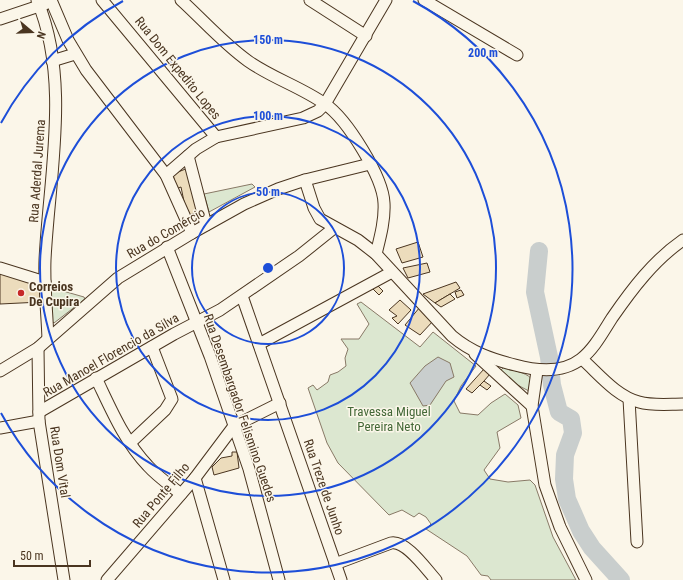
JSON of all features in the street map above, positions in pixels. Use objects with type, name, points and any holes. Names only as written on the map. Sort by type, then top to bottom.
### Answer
[{"type":"street","points":[[0,19],[38,3],[52,0],[60,26],[75,54],[166,175],[192,233]]},
{"type":"street","name":"Rua Dom Expedito Lopes","points":[[102,0],[216,137]]},
{"type":"street","points":[[181,0],[248,61],[325,104],[341,119],[379,179],[384,204],[383,222],[376,254]]},
{"type":"street","points":[[310,0],[366,36]]},
{"type":"street","points":[[166,175],[188,156],[216,137],[303,118],[318,111],[325,104],[386,0]]},
{"type":"street","points":[[424,0],[517,55]]},
{"type":"street","name":"Rua Aderdal Jurema","points":[[38,3],[52,61],[55,138],[45,260],[48,339]]},
{"type":"street","points":[[52,61],[75,54]]},
{"type":"street","points":[[188,156],[206,225]]},
{"type":"street","name":"Rua do Comércio","points":[[0,371],[38,348],[118,278],[167,247],[206,225],[244,204],[278,189],[306,180],[370,164]]},
{"type":"street","points":[[306,180],[316,214],[324,223],[358,240],[376,254],[452,336],[473,351],[495,360],[542,371],[578,361],[594,345],[641,278],[660,257],[683,240]]},
{"type":"street","name":"Rua Manoel Florencio da Silva","points":[[39,416],[96,378],[242,296],[334,228]]},
{"type":"street","name":"Rua Desembargador Felismino Guedes","points":[[167,247],[210,356],[234,426],[253,483],[279,580]]},
{"type":"street","points":[[0,268],[45,282]]},
{"type":"street","points":[[259,344],[392,272]]},
{"type":"street","name":"Rua Treze de Junho","points":[[242,296],[341,580]]},
{"type":"street","points":[[130,443],[165,410],[172,399],[152,347]]},
{"type":"street","name":"Rua Dom Vital","points":[[38,348],[39,416],[64,580]]},
{"type":"street","points":[[473,351],[484,364],[532,406]]},
{"type":"street","points":[[578,361],[629,399],[650,404],[683,404]]},
{"type":"street","points":[[542,371],[532,406],[545,485],[560,527],[586,580]]},
{"type":"street","points":[[96,378],[130,443],[148,466],[181,494]]},
{"type":"street","points":[[629,399],[638,542]]},
{"type":"street","points":[[234,426],[280,403]]},
{"type":"street","points":[[0,428],[39,416]]},
{"type":"street","name":"Rua Ponte Filho","points":[[107,580],[181,494],[234,426]]},
{"type":"street","points":[[194,478],[224,580]]},
{"type":"street","points":[[335,564],[391,543],[398,543],[405,547],[436,580]]},
{"type":"green space","points":[[252,184],[255,187],[209,212],[204,194]]},
{"type":"green space","points":[[49,287],[84,297],[85,299],[54,323],[51,320]]},
{"type":"green space","name":"Travessa Miguel Pereira Neto","points":[[361,302],[420,347],[433,332],[476,366],[461,386],[454,401],[460,413],[478,415],[491,403],[505,394],[518,405],[521,418],[497,432],[500,448],[484,470],[490,479],[508,482],[530,480],[535,485],[553,537],[576,580],[491,580],[488,576],[481,575],[467,556],[426,529],[431,524],[426,517],[419,513],[414,517],[402,510],[389,515],[338,463],[327,443],[308,388],[313,385],[317,390],[328,382],[330,375],[338,372],[346,366],[345,358],[348,349],[341,339],[359,339],[369,324],[357,304]]},
{"type":"green space","points":[[505,366],[525,374],[532,379],[534,383],[529,391],[513,382],[500,371]]},
{"type":"shaded area","points":[[438,357],[450,363],[454,377],[446,381],[430,405],[423,406],[410,383],[425,366]]},
{"type":"building","points":[[188,168],[201,211],[187,216],[181,187],[176,189],[173,174]]},
{"type":"building","points":[[418,242],[423,257],[402,263],[396,249]]},
{"type":"building","points":[[427,263],[430,272],[408,278],[403,268]]},
{"type":"building","name":"Correios De Cupira","points":[[0,272],[41,284],[41,302],[0,304]]},
{"type":"building","points":[[456,282],[460,288],[435,303],[423,294]]},
{"type":"building","points":[[377,285],[383,291],[379,295],[373,289]]},
{"type":"building","points":[[461,290],[464,295],[457,298],[455,292]]},
{"type":"building","points":[[450,294],[455,299],[441,307],[435,303]]},
{"type":"building","points":[[400,300],[411,310],[398,324],[392,318],[397,316],[389,310]]},
{"type":"building","points":[[420,307],[434,320],[420,335],[405,325]]},
{"type":"building","points":[[484,369],[490,374],[484,381],[472,393],[466,389]]},
{"type":"building","points":[[484,381],[491,386],[487,390],[480,385]]},
{"type":"building","points":[[232,452],[237,452],[239,468],[214,475],[212,467],[221,458],[232,456]]},
{"type":"waterway","points":[[539,251],[535,292],[549,357],[552,385],[559,412],[571,419],[573,433],[565,455],[564,479],[567,499],[581,531],[592,548],[621,580]]},
{"type":"place","name":"Correios De Cupira","points":[[21,293]]}]
